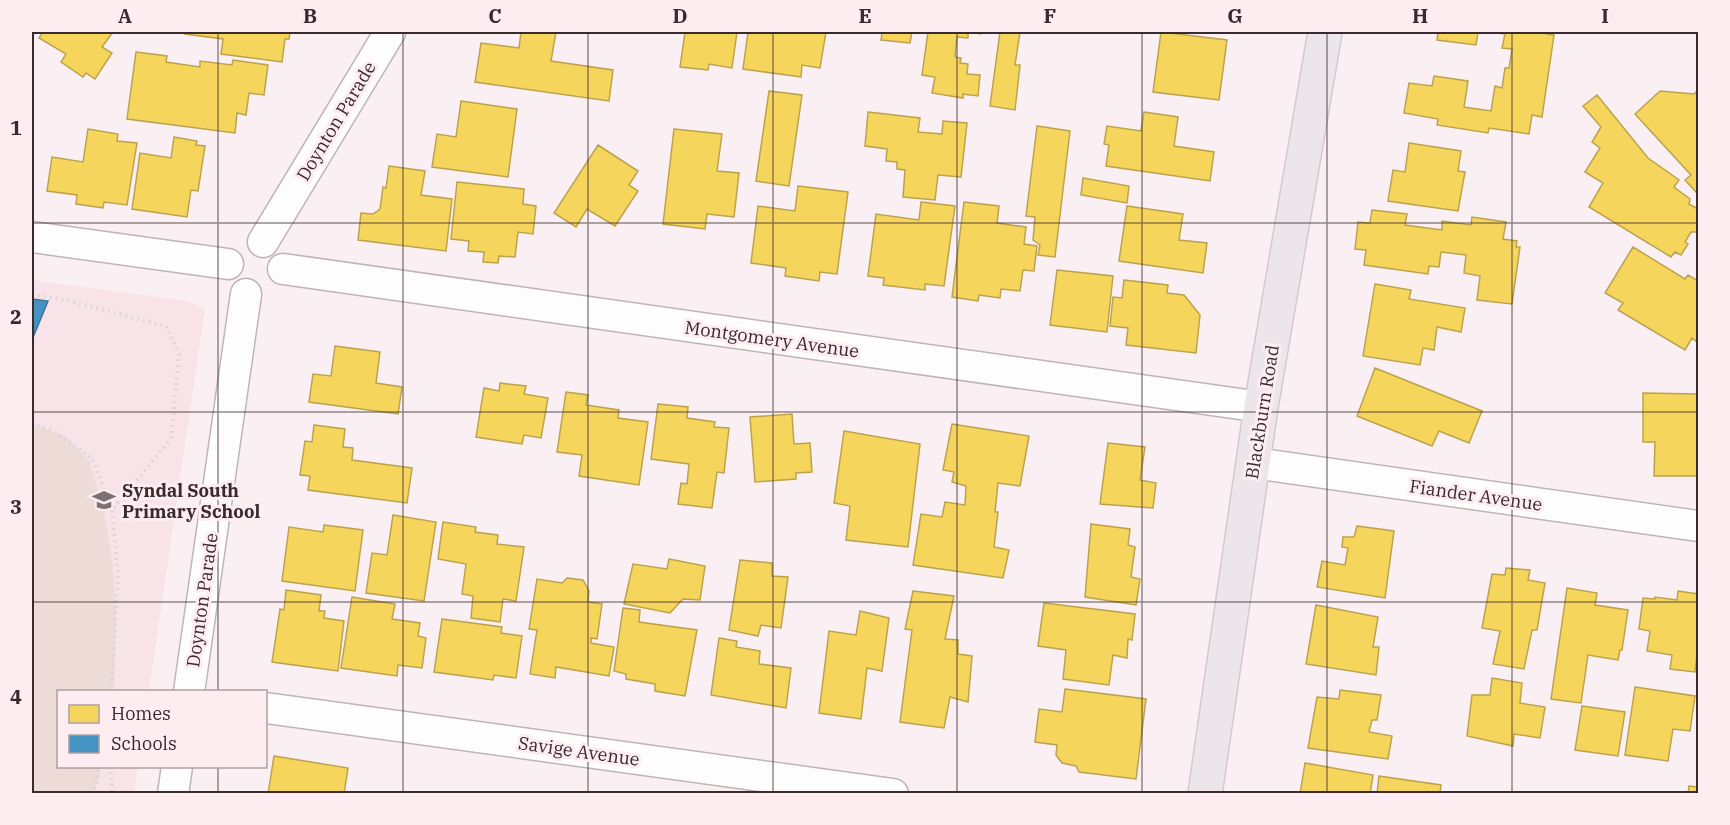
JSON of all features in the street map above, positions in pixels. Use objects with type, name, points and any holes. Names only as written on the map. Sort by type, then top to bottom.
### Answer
[{"type":"main road","name":"Blackburn Road","points":[[1205,794],[1262,407],[1324,32]]},
{"type":"street","name":"Doynton Parade","points":[[263,242],[390,32]]},
{"type":"street","points":[[32,237],[228,264]]},
{"type":"street","points":[[255,241],[271,246],[278,253],[282,269],[280,279],[268,292],[259,295],[246,294],[232,282],[228,273],[228,264],[237,248],[255,241]]},
{"type":"street","name":"Montgomery Avenue","points":[[282,269],[1262,407]]},
{"type":"street","name":"Doynton Parade","points":[[189,690],[246,294]]},
{"type":"street","name":"Fiander Avenue","points":[[1254,463],[1698,526]]},
{"type":"street","name":"Savige Avenue","points":[[267,708],[893,794]]},
{"type":"street","points":[[172,794],[177,768]]},
{"type":"path","points":[[32,295],[65,300],[166,326],[179,354],[171,439],[112,510]]},
{"type":"path","points":[[32,424],[51,430],[92,458],[112,510],[118,578],[111,690]]},
{"type":"path","points":[[91,794],[96,784],[99,768]]},
{"type":"path","points":[[111,768],[112,794]]},
{"type":"shaded area","name":"Syndal South Primary School","points":[[32,280],[186,301],[205,308],[149,690],[57,690],[57,768],[138,768],[134,793],[32,794]]},
{"type":"shaded area","points":[[32,424],[65,436],[89,460],[104,512],[112,560],[116,609],[114,690],[57,690],[57,768],[101,768],[94,793],[32,793]]},
{"type":"building: Homes","points":[[43,32],[113,32],[102,47],[112,53],[95,79],[86,73],[83,77],[61,62],[66,54],[39,38]]},
{"type":"building: Homes","points":[[185,32],[290,32],[289,39],[285,39],[282,62],[221,54],[223,39],[185,34]]},
{"type":"building: Homes","points":[[521,32],[556,32],[551,61],[613,70],[609,101],[475,82],[481,43],[519,48]]},
{"type":"building: Homes","points":[[685,32],[737,32],[732,68],[709,64],[708,70],[680,67]]},
{"type":"building: Homes","points":[[748,32],[826,32],[820,68],[802,65],[801,77],[743,69]]},
{"type":"building: Homes","points":[[882,32],[912,32],[910,43],[881,40]]},
{"type":"building: Homes","points":[[928,32],[968,32],[968,38],[957,37],[955,57],[961,58],[960,63],[968,64],[967,74],[980,75],[978,96],[963,94],[963,98],[932,93],[935,77],[922,75]]},
{"type":"building: Homes","points":[[1000,32],[1020,32],[1015,65],[1020,65],[1015,110],[990,106]]},
{"type":"building: Homes","points":[[1161,32],[1227,40],[1219,100],[1153,92]]},
{"type":"building: Homes","points":[[1438,32],[1478,32],[1476,45],[1437,40]]},
{"type":"building: Homes","points":[[1490,32],[1547,32],[1547,34],[1554,35],[1542,117],[1532,115],[1529,134],[1489,128],[1488,133],[1437,125],[1438,119],[1404,113],[1409,83],[1432,86],[1434,76],[1468,81],[1464,107],[1491,111],[1495,86],[1502,88],[1505,68],[1509,68],[1512,49],[1502,48],[1505,34]]},
{"type":"building: Homes","points":[[136,52],[167,56],[166,62],[200,67],[200,61],[232,65],[233,60],[268,65],[264,95],[249,93],[246,115],[237,113],[235,133],[127,119]]},
{"type":"building: Homes","points":[[1698,90],[1698,194],[1685,180],[1691,175],[1635,114],[1660,91],[1694,94]]},
{"type":"building: Homes","points":[[769,91],[802,95],[789,186],[756,181]]},
{"type":"building: Homes","points":[[1597,95],[1648,158],[1679,180],[1674,187],[1690,199],[1689,204],[1698,209],[1698,232],[1691,232],[1685,242],[1688,244],[1681,255],[1675,252],[1671,257],[1589,207],[1603,183],[1585,172],[1600,148],[1592,142],[1601,127],[1583,106]]},
{"type":"building: Homes","points":[[461,101],[517,109],[508,177],[432,167],[437,134],[456,137]]},
{"type":"building: Homes","points":[[868,112],[920,118],[918,132],[942,134],[943,121],[967,123],[961,177],[938,175],[935,200],[903,197],[905,170],[897,169],[897,162],[886,161],[887,149],[865,146]]},
{"type":"building: Homes","points":[[1144,112],[1178,117],[1174,146],[1214,152],[1210,181],[1106,166],[1109,145],[1104,144],[1107,126],[1141,131]]},
{"type":"building: Homes","points":[[1037,126],[1070,131],[1055,257],[1038,255],[1040,245],[1033,240],[1035,217],[1026,216]]},
{"type":"building: Homes","points":[[88,129],[118,134],[117,141],[137,143],[127,205],[104,202],[103,208],[76,204],[77,195],[47,191],[52,157],[83,162]]},
{"type":"building: Homes","points":[[674,129],[722,134],[717,171],[739,173],[734,217],[707,214],[705,229],[663,224]]},
{"type":"building: Homes","points":[[174,137],[197,141],[196,145],[205,146],[198,191],[191,190],[187,217],[132,209],[140,153],[171,158]]},
{"type":"building: Homes","points":[[1409,143],[1461,151],[1458,171],[1465,172],[1458,211],[1388,201],[1393,170],[1405,172]]},
{"type":"building: Homes","points":[[598,145],[638,171],[629,185],[638,191],[615,226],[587,209],[576,227],[554,213]]},
{"type":"building: Homes","points":[[389,166],[425,171],[421,195],[452,199],[446,251],[358,240],[361,213],[373,214],[380,209]]},
{"type":"building: Homes","points":[[1083,178],[1129,186],[1127,203],[1081,195]]},
{"type":"building: Homes","points":[[457,182],[524,189],[523,204],[536,206],[533,234],[518,232],[515,257],[499,256],[498,263],[483,262],[484,252],[468,251],[469,241],[451,239]]},
{"type":"building: Homes","points":[[798,186],[848,192],[837,274],[820,272],[819,281],[785,276],[786,268],[751,263],[758,206],[795,211]]},
{"type":"building: Homes","points":[[921,202],[955,206],[944,286],[925,284],[925,290],[883,285],[884,278],[868,276],[876,214],[919,220]]},
{"type":"building: Homes","points":[[964,202],[999,206],[997,223],[1026,227],[1024,244],[1037,246],[1034,271],[1023,270],[1020,291],[1001,289],[1000,298],[979,295],[978,301],[952,297]]},
{"type":"building: Homes","points":[[1127,206],[1183,214],[1179,240],[1207,243],[1203,273],[1119,261]]},
{"type":"building: Homes","points":[[1372,210],[1407,214],[1405,225],[1442,230],[1442,221],[1471,225],[1472,217],[1506,222],[1503,239],[1517,241],[1516,247],[1520,247],[1512,304],[1477,300],[1480,276],[1464,273],[1466,255],[1441,252],[1439,267],[1429,266],[1428,274],[1364,265],[1366,250],[1355,249],[1358,222],[1370,223]]},
{"type":"building: Homes","points":[[1633,247],[1685,279],[1688,275],[1698,281],[1698,339],[1697,342],[1692,338],[1685,350],[1618,310],[1623,303],[1605,293]]},
{"type":"building: Homes","points":[[1057,270],[1113,276],[1107,332],[1050,325]]},
{"type":"building: Homes","points":[[1124,280],[1168,285],[1167,293],[1184,295],[1200,315],[1196,353],[1126,345],[1128,328],[1110,326],[1113,297],[1122,298]]},
{"type":"building: Homes","points":[[1375,284],[1411,290],[1409,299],[1465,308],[1461,332],[1437,327],[1434,350],[1423,348],[1420,365],[1363,356]]},
{"type":"building: Homes","points":[[335,346],[380,352],[376,383],[402,387],[398,414],[309,402],[313,374],[331,376]]},
{"type":"building: Homes","points":[[1375,368],[1482,411],[1469,443],[1439,431],[1432,446],[1357,416]]},
{"type":"building: Homes","points":[[500,383],[526,386],[524,394],[548,398],[541,438],[524,435],[522,444],[476,437],[484,388],[499,391]]},
{"type":"building: Homes","points":[[566,392],[588,395],[586,405],[619,410],[618,418],[648,422],[639,485],[579,476],[582,455],[557,452]]},
{"type":"building: Homes","points":[[1643,393],[1698,394],[1698,476],[1654,476],[1655,442],[1643,442]]},
{"type":"building: Homes","points":[[658,404],[688,407],[687,418],[715,422],[714,427],[729,428],[724,473],[717,472],[712,508],[678,504],[681,483],[687,484],[689,464],[651,459]]},
{"type":"building: Homes","points":[[792,414],[794,444],[810,443],[812,472],[796,473],[796,479],[755,482],[750,417]]},
{"type":"building: Homes","points":[[952,424],[1029,436],[1020,486],[998,483],[995,512],[998,512],[994,547],[1009,550],[1003,578],[913,565],[921,514],[942,517],[945,502],[965,505],[966,486],[952,482],[954,472],[943,470]]},
{"type":"building: Homes","points":[[314,425],[345,429],[343,447],[353,448],[352,460],[412,468],[407,503],[308,490],[310,476],[300,475],[305,441],[312,442]]},
{"type":"building: Homes","points":[[844,431],[920,444],[908,547],[846,540],[850,506],[834,503]]},
{"type":"building: Homes","points":[[1108,443],[1145,447],[1140,480],[1156,483],[1153,508],[1100,504]]},
{"type":"building: Homes","points":[[393,515],[436,522],[424,601],[366,593],[372,553],[387,555]]},
{"type":"building: Homes","points":[[443,522],[476,527],[475,532],[498,535],[497,544],[524,547],[516,601],[503,599],[500,622],[471,618],[473,596],[462,594],[466,564],[438,559]]},
{"type":"building: Homes","points":[[1091,524],[1130,529],[1128,545],[1135,547],[1131,577],[1140,579],[1136,605],[1085,597]]},
{"type":"building: Homes","points":[[324,525],[363,530],[355,591],[282,581],[289,527],[323,532]]},
{"type":"building: Homes","points":[[1357,526],[1394,531],[1385,598],[1317,587],[1322,561],[1345,565],[1348,548],[1342,547],[1343,537],[1354,537]]},
{"type":"building: Homes","points":[[669,559],[705,566],[700,600],[683,599],[670,613],[624,604],[633,564],[667,569]]},
{"type":"building: Homes","points":[[740,560],[772,563],[772,576],[788,577],[781,628],[761,625],[758,636],[729,630]]},
{"type":"building: Homes","points":[[1506,568],[1530,570],[1528,580],[1545,583],[1537,630],[1532,630],[1524,669],[1493,664],[1500,631],[1482,628],[1492,574],[1505,575]]},
{"type":"building: Homes","points":[[567,578],[583,580],[589,591],[588,602],[602,604],[597,639],[591,638],[591,643],[614,647],[609,676],[556,667],[555,678],[530,674],[537,630],[529,629],[537,579],[562,583]]},
{"type":"building: Homes","points":[[1567,588],[1597,593],[1595,605],[1628,610],[1622,650],[1620,650],[1618,660],[1588,655],[1581,703],[1551,699]]},
{"type":"building: Homes","points":[[286,590],[321,595],[319,611],[325,611],[324,618],[344,621],[338,671],[272,662],[280,609],[284,610]]},
{"type":"building: Homes","points":[[913,591],[954,596],[945,639],[958,640],[958,654],[972,656],[968,702],[950,697],[944,728],[900,722],[912,630],[905,629]]},
{"type":"building: Homes","points":[[1678,591],[1698,594],[1698,646],[1695,672],[1670,669],[1672,655],[1647,651],[1650,631],[1639,629],[1643,598],[1677,600]]},
{"type":"building: Homes","points":[[352,597],[395,604],[392,619],[420,623],[418,636],[426,638],[422,668],[398,665],[397,676],[341,668]]},
{"type":"building: Homes","points":[[1044,603],[1135,614],[1132,640],[1128,639],[1127,658],[1113,655],[1109,685],[1063,679],[1066,650],[1038,646]]},
{"type":"building: Homes","points":[[1316,605],[1378,617],[1373,647],[1379,647],[1376,675],[1306,664]]},
{"type":"building: Homes","points":[[623,608],[640,610],[639,622],[697,630],[685,696],[655,691],[655,684],[626,679],[626,674],[614,671]]},
{"type":"building: Homes","points":[[860,611],[889,618],[882,671],[867,668],[861,719],[819,713],[829,631],[856,635]]},
{"type":"building: Homes","points":[[442,619],[502,627],[501,633],[522,636],[516,678],[494,675],[493,680],[434,672]]},
{"type":"building: Homes","points":[[719,638],[737,641],[736,647],[760,651],[759,664],[791,668],[786,708],[711,695]]},
{"type":"building: Homes","points":[[1492,678],[1522,683],[1520,703],[1545,707],[1540,738],[1514,734],[1513,746],[1467,736],[1472,695],[1490,695]]},
{"type":"building: Homes","points":[[1635,687],[1695,696],[1690,731],[1673,729],[1668,761],[1625,755]]},
{"type":"building: Homes","points":[[1065,689],[1146,699],[1136,779],[1079,772],[1076,766],[1062,763],[1056,755],[1057,745],[1035,742],[1039,709],[1062,712]]},
{"type":"building: Homes","points":[[1340,690],[1381,695],[1377,720],[1372,720],[1369,732],[1392,736],[1388,759],[1308,748],[1317,697],[1339,699]]},
{"type":"building: Homes","points":[[1582,706],[1625,712],[1618,756],[1575,750]]},
{"type":"building: Homes","points":[[274,756],[348,768],[344,794],[268,794]]},
{"type":"building: Homes","points":[[1305,763],[1373,775],[1370,794],[1300,794]]},
{"type":"building: Homes","points":[[1379,776],[1441,785],[1440,794],[1377,794]]},
{"type":"building: Homes","points":[[1689,786],[1698,787],[1698,794],[1688,794]]},
{"type":"building: Schools","points":[[32,299],[48,301],[32,340]]},
{"type":"place","name":"Syndal South Primary School","points":[[104,500]]}]
